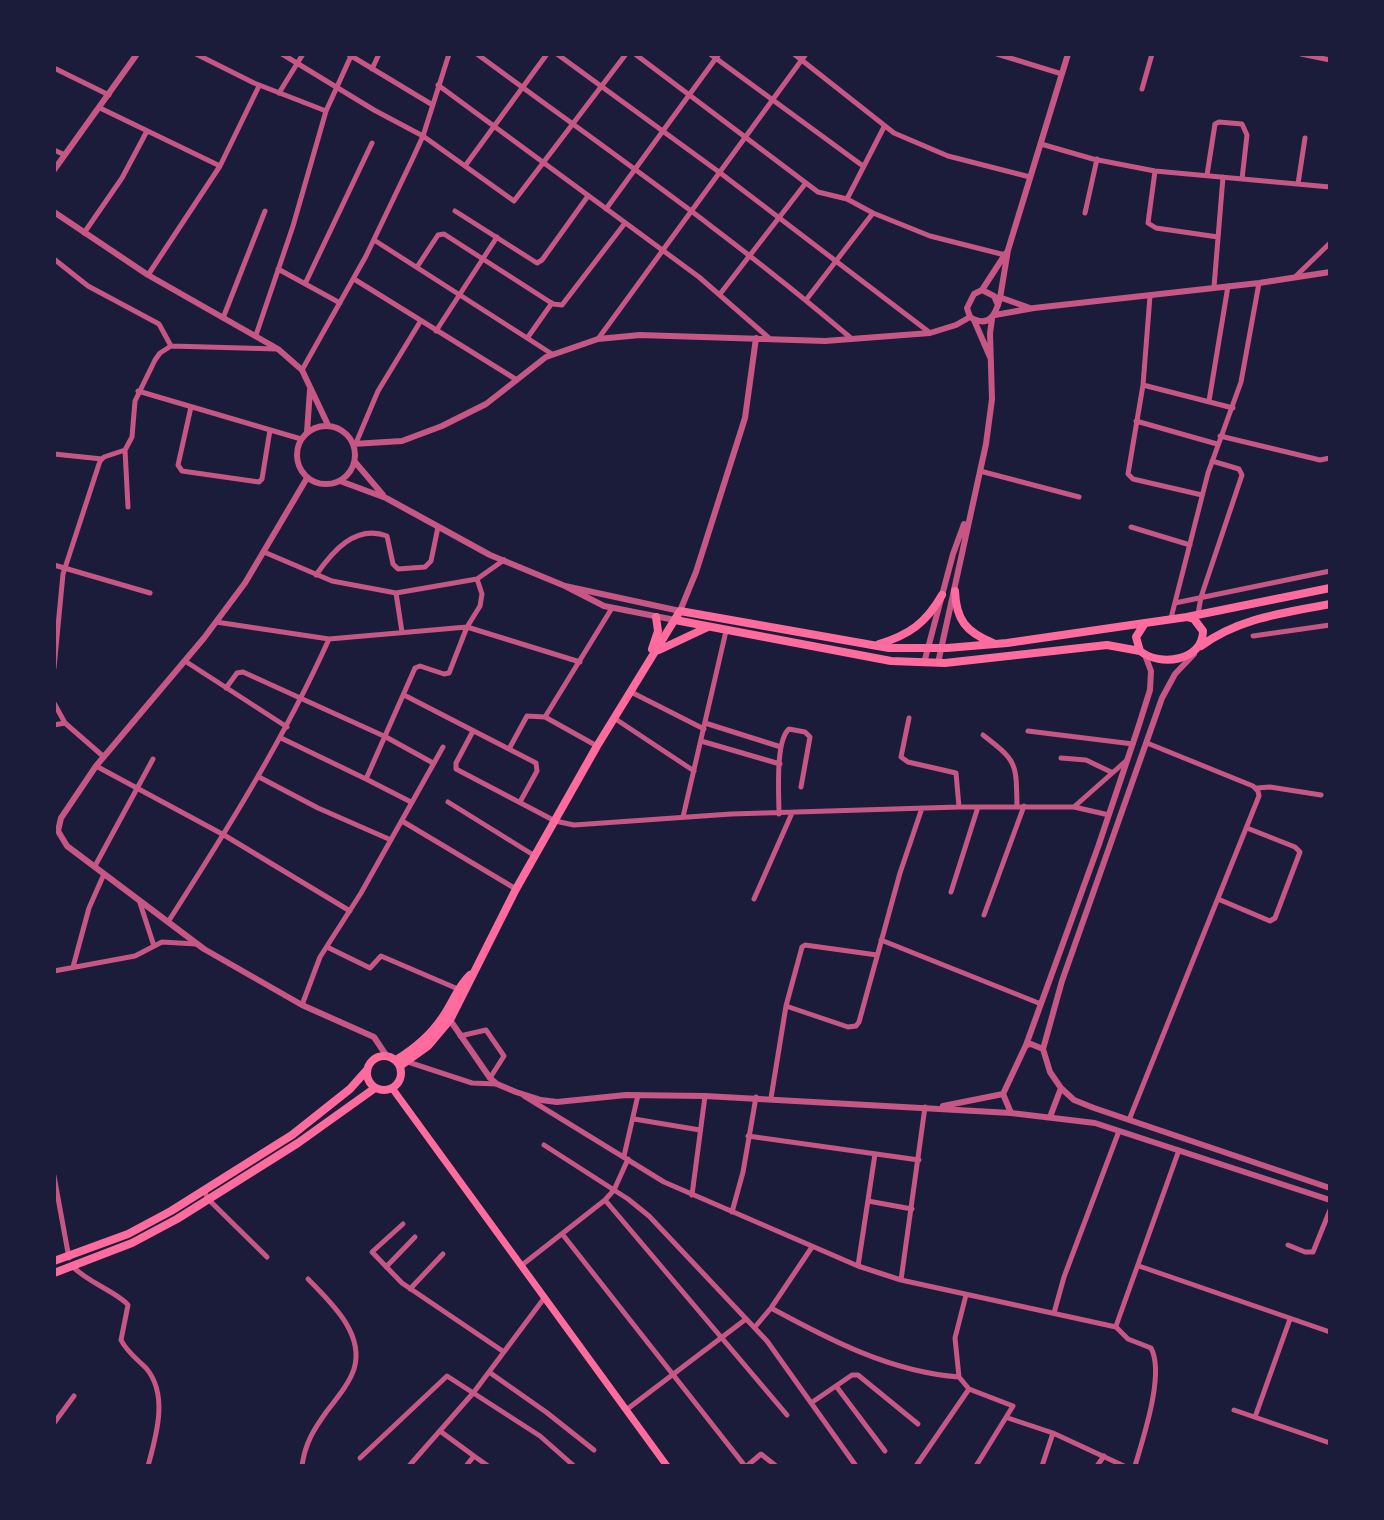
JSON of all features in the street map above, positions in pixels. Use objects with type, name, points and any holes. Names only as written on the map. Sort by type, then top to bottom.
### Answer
[{"type":"main road","points":[[401,1063],[428,1046],[450,1020],[516,889],[613,718],[680,611],[874,646],[941,648],[996,644],[1187,617],[1330,588]]},
{"type":"main road","points":[[955,591],[955,610],[961,620],[971,632],[996,644]]},
{"type":"main road","points":[[874,646],[903,637],[920,625],[942,595]]},
{"type":"main road","points":[[675,620],[891,661],[938,663],[1107,645],[1167,659],[1194,654],[1220,631],[1244,621],[1330,604]]},
{"type":"main road","points":[[646,665],[658,631],[656,617]]},
{"type":"main road","points":[[1187,617],[1194,619],[1203,631],[1201,646]]},
{"type":"main road","points":[[1142,653],[1136,637],[1145,623]]},
{"type":"main road","points":[[655,652],[709,627]]},
{"type":"main road","points":[[54,1273],[132,1243],[206,1195],[257,1169],[375,1088],[392,1088],[399,1081],[401,1063],[444,1016],[458,989],[471,975]]},
{"type":"main road","points":[[206,1195],[292,1135],[350,1089],[378,1056],[386,1055],[401,1063]]},
{"type":"main road","points":[[366,1071],[368,1080],[375,1088]]},
{"type":"main road","points":[[392,1088],[666,1466]]},
{"type":"main road","points":[[252,1160],[257,1169]]},
{"type":"main road","points":[[54,1261],[172,1216]]},
{"type":"street","points":[[54,170],[137,54]]},
{"type":"street","points":[[196,54],[259,86],[326,111]]},
{"type":"street","points":[[282,54],[423,136],[514,201],[626,54]]},
{"type":"street","points":[[279,93],[303,54]]},
{"type":"street","points":[[372,69],[379,54]]},
{"type":"street","points":[[302,370],[354,279],[423,136],[448,57],[439,54]]},
{"type":"street","points":[[477,54],[690,211],[852,339]]},
{"type":"street","points":[[465,166],[547,54]]},
{"type":"street","points":[[557,54],[779,216],[930,333]]},
{"type":"street","points":[[635,54],[818,192],[847,199],[930,236],[1007,252]]},
{"type":"street","points":[[794,54],[804,57],[884,127],[906,139],[948,156],[1030,177]]},
{"type":"street","points":[[997,54],[1062,74]]},
{"type":"street","points":[[924,663],[953,554],[980,471],[992,399],[993,317],[1007,252],[1068,54]]},
{"type":"street","points":[[1142,89],[1152,54]]},
{"type":"street","points":[[1301,54],[1330,60]]},
{"type":"street","points":[[256,335],[326,111],[349,55],[431,104]]},
{"type":"street","points":[[606,209],[715,55],[863,166]]},
{"type":"street","points":[[598,339],[804,57]]},
{"type":"street","points":[[54,68],[109,95]]},
{"type":"street","points":[[438,85],[720,294],[769,338]]},
{"type":"street","points":[[148,275],[220,166],[259,86]]},
{"type":"street","points":[[100,108],[220,166]]},
{"type":"street","points":[[1207,175],[1215,124],[1242,124],[1247,135],[1242,179]]},
{"type":"street","points":[[847,199],[884,127]]},
{"type":"street","points":[[84,233],[122,178],[147,131]]},
{"type":"street","points":[[1298,184],[1305,138]]},
{"type":"street","points":[[305,284],[372,143]]},
{"type":"street","points":[[1041,144],[1155,171],[1330,187]]},
{"type":"street","points":[[54,150],[65,155]]},
{"type":"street","points":[[1085,213],[1097,159]]},
{"type":"street","points":[[1155,171],[1148,223],[1156,228],[1218,237]]},
{"type":"street","points":[[1214,287],[1223,177]]},
{"type":"street","points":[[720,294],[805,184]]},
{"type":"street","points":[[455,211],[534,262],[540,262],[588,196]]},
{"type":"street","points":[[223,318],[265,211]]},
{"type":"street","points":[[54,212],[148,275],[278,349],[302,370],[328,425]]},
{"type":"street","points":[[806,300],[873,213]]},
{"type":"street","points":[[417,267],[440,234],[559,305],[566,303],[625,223]]},
{"type":"street","points":[[436,331],[497,237]]},
{"type":"street","points":[[374,240],[552,354]]},
{"type":"street","points":[[1295,277],[1330,243]]},
{"type":"street","points":[[992,360],[967,308],[970,299],[982,290],[1007,252]]},
{"type":"street","points":[[54,259],[88,286],[159,324],[171,346]]},
{"type":"street","points":[[278,269],[340,303]]},
{"type":"street","points":[[675,620],[612,608],[504,560],[386,498],[340,481],[322,484],[307,478],[297,461],[301,439],[317,426],[328,425],[345,432],[355,443],[388,443],[413,437],[486,404],[552,354],[598,339],[640,335],[825,341],[930,333],[972,318],[986,321],[1034,308],[1330,272]]},
{"type":"street","points":[[354,279],[517,380]]},
{"type":"street","points":[[1171,619],[1217,444],[1241,382],[1259,283]]},
{"type":"street","points":[[1209,401],[1228,286]]},
{"type":"street","points":[[982,290],[997,300],[1034,308]]},
{"type":"street","points":[[1150,296],[1143,385],[1127,470],[1129,477],[1202,495]]},
{"type":"street","points":[[528,337],[552,303]]},
{"type":"street","points":[[340,481],[351,471],[355,462],[355,443],[378,391],[420,322]]},
{"type":"street","points":[[565,586],[680,611],[696,572],[745,418],[756,338]]},
{"type":"street","points":[[128,507],[125,450],[132,437],[133,410],[138,391],[160,353],[171,346],[278,349]]},
{"type":"street","points":[[1143,385],[1233,408]]},
{"type":"street","points":[[307,432],[310,386]]},
{"type":"street","points":[[138,391],[301,439]]},
{"type":"street","points":[[191,407],[178,465],[182,471],[259,482],[270,430]]},
{"type":"street","points":[[1136,421],[1217,444]]},
{"type":"street","points":[[1220,436],[1320,460],[1330,458]]},
{"type":"street","points":[[54,454],[102,459],[125,450]]},
{"type":"street","points":[[54,668],[59,590],[102,459]]},
{"type":"street","points":[[1198,615],[1201,597],[1242,475],[1239,469],[1212,461]]},
{"type":"street","points":[[355,462],[386,498]]},
{"type":"street","points":[[980,471],[1079,497]]},
{"type":"street","points":[[307,478],[245,583],[185,661],[96,766],[56,828],[67,846],[196,944],[302,1005],[374,1037],[386,1055]]},
{"type":"street","points":[[938,663],[969,511]]},
{"type":"street","points":[[316,575],[337,548],[347,540],[366,533],[387,536],[393,564],[398,569],[425,567],[431,561],[438,527]]},
{"type":"street","points":[[1131,527],[1190,545]]},
{"type":"street","points":[[264,552],[342,584],[396,593],[477,579],[504,560]]},
{"type":"street","points":[[54,565],[150,593]]},
{"type":"street","points":[[1175,603],[1330,571]]},
{"type":"street","points":[[366,779],[417,667],[449,673],[467,627],[482,600],[477,579]]},
{"type":"street","points":[[396,593],[402,632]]},
{"type":"street","points":[[545,717],[612,608]]},
{"type":"street","points":[[216,622],[329,639],[467,627],[580,662]]},
{"type":"street","points":[[1253,636],[1330,625]]},
{"type":"street","points":[[683,817],[727,630]]},
{"type":"street","points":[[168,922],[259,777],[302,699],[329,639]]},
{"type":"street","points":[[1011,1113],[1003,1094],[1041,1004],[1150,690],[1151,671],[1142,653]]},
{"type":"street","points":[[1194,654],[1168,686],[1062,981],[1043,1049],[1050,1072],[1074,1100],[1330,1188]]},
{"type":"street","points":[[185,661],[287,727]]},
{"type":"street","points":[[226,688],[241,672],[386,737],[433,763]]},
{"type":"street","points":[[630,692],[704,726],[781,747]]},
{"type":"street","points":[[404,695],[536,763],[537,767],[520,802]]},
{"type":"street","points":[[54,703],[65,723],[104,757]]},
{"type":"street","points":[[509,749],[527,716],[545,717],[597,746]]},
{"type":"street","points":[[613,718],[694,771]]},
{"type":"street","points":[[909,718],[901,757],[908,762],[956,773],[959,807]]},
{"type":"street","points":[[54,725],[65,723]]},
{"type":"street","points":[[779,814],[781,747],[783,736],[789,729],[809,734],[801,787]]},
{"type":"street","points":[[473,731],[456,763],[456,769],[555,821],[574,825],[683,817],[959,807],[1074,807],[1109,815]]},
{"type":"street","points":[[1028,731],[1133,744]]},
{"type":"street","points":[[983,735],[1008,754],[1016,768],[1020,806],[984,915]]},
{"type":"street","points":[[281,738],[411,802]]},
{"type":"street","points":[[701,741],[780,764]]},
{"type":"street","points":[[1147,743],[1257,788],[1270,787],[1321,795]]},
{"type":"street","points":[[302,1005],[317,963],[443,747]]},
{"type":"street","points":[[1061,758],[1086,760],[1111,772]]},
{"type":"street","points":[[1074,807],[1128,758]]},
{"type":"street","points":[[95,866],[153,759]]},
{"type":"street","points":[[96,766],[224,835],[350,911]]},
{"type":"street","points":[[259,777],[318,808],[391,840]]},
{"type":"street","points":[[1129,1120],[1247,828],[1259,796],[1257,788]]},
{"type":"street","points":[[448,802],[535,856]]},
{"type":"street","points":[[951,892],[978,807]]},
{"type":"street","points":[[786,1006],[848,1027],[856,1026],[922,808]]},
{"type":"street","points":[[754,899],[792,813]]},
{"type":"street","points":[[402,821],[516,889]]},
{"type":"street","points":[[1218,899],[1270,921],[1275,918],[1300,852],[1295,847],[1247,828]]},
{"type":"street","points":[[73,967],[92,900],[104,874]]},
{"type":"street","points":[[140,903],[154,946]]},
{"type":"street","points":[[881,940],[1041,1004]]},
{"type":"street","points":[[54,971],[135,956],[170,942],[196,944]]},
{"type":"street","points":[[771,1098],[786,1006],[799,953],[805,945],[877,955]]},
{"type":"street","points":[[327,947],[370,968],[381,956],[458,989]]},
{"type":"street","points":[[450,1020],[497,1084]]},
{"type":"street","points":[[460,1036],[486,1030],[504,1056],[490,1078]]},
{"type":"street","points":[[1026,1045],[1043,1049]]},
{"type":"street","points":[[401,1063],[466,1081],[497,1084],[541,1100],[557,1102],[638,1095],[756,1097],[925,1106],[1095,1123],[1330,1200]]},
{"type":"street","points":[[1050,1117],[1061,1088]]},
{"type":"street","points":[[516,1092],[664,1182],[858,1266],[901,1280],[1116,1327],[1128,1339],[1151,1348],[1154,1354],[1154,1395],[1135,1466]]},
{"type":"street","points":[[936,1107],[1003,1094]]},
{"type":"street","points":[[522,1265],[563,1235],[614,1190],[626,1158],[638,1095]]},
{"type":"street","points":[[692,1195],[705,1096]]},
{"type":"street","points":[[732,1212],[743,1172],[756,1097]]},
{"type":"street","points":[[901,1280],[925,1106]]},
{"type":"street","points":[[634,1119],[700,1130]]},
{"type":"street","points":[[1054,1313],[1064,1277],[1119,1131]]},
{"type":"street","points":[[748,1136],[919,1160]]},
{"type":"street","points":[[544,1145],[649,1216],[755,1327],[786,1365],[856,1466]]},
{"type":"street","points":[[1116,1327],[1179,1150]]},
{"type":"street","points":[[858,1266],[875,1154]]},
{"type":"street","points":[[54,1176],[72,1266],[96,1286],[127,1303],[121,1340],[147,1370],[158,1395],[155,1439],[148,1466]]},
{"type":"street","points":[[206,1195],[267,1257]]},
{"type":"street","points":[[605,1200],[787,1415]]},
{"type":"street","points":[[868,1201],[912,1209]]},
{"type":"street","points":[[1288,1245],[1313,1252],[1330,1210]]},
{"type":"street","points":[[403,1224],[372,1252],[410,1289],[504,1352]]},
{"type":"street","points":[[563,1235],[746,1466],[760,1454],[776,1466]]},
{"type":"street","points":[[386,1267],[415,1237]]},
{"type":"street","points":[[755,1327],[812,1247]]},
{"type":"street","points":[[410,1289],[443,1254]]},
{"type":"street","points":[[1139,1266],[1330,1332]]},
{"type":"street","points":[[302,1466],[310,1434],[348,1382],[356,1358],[355,1344],[345,1322],[308,1279]]},
{"type":"street","points":[[966,1295],[955,1338],[959,1377],[969,1389],[1012,1404],[1008,1418],[976,1466]]},
{"type":"street","points":[[409,1466],[474,1392],[545,1297]]},
{"type":"street","points":[[771,1308],[883,1362],[911,1370],[959,1377]]},
{"type":"street","points":[[626,1410],[746,1319]]},
{"type":"street","points":[[1255,1417],[1290,1319]]},
{"type":"street","points":[[489,1372],[594,1450]]},
{"type":"street","points":[[811,1403],[852,1375],[861,1376],[918,1424]]},
{"type":"street","points":[[360,1458],[447,1376],[540,1436],[574,1466]]},
{"type":"street","points":[[836,1386],[885,1451]]},
{"type":"street","points":[[916,1466],[969,1389]]},
{"type":"street","points":[[54,1423],[74,1396]]},
{"type":"street","points":[[1234,1410],[1330,1443]]},
{"type":"street","points":[[1008,1418],[1053,1433],[1124,1466]]},
{"type":"street","points":[[440,1431],[488,1466]]},
{"type":"street","points":[[1042,1466],[1053,1433]]},
{"type":"street","points":[[466,1466],[474,1456]]},
{"type":"street","points":[[1097,1466],[1104,1456]]}]
